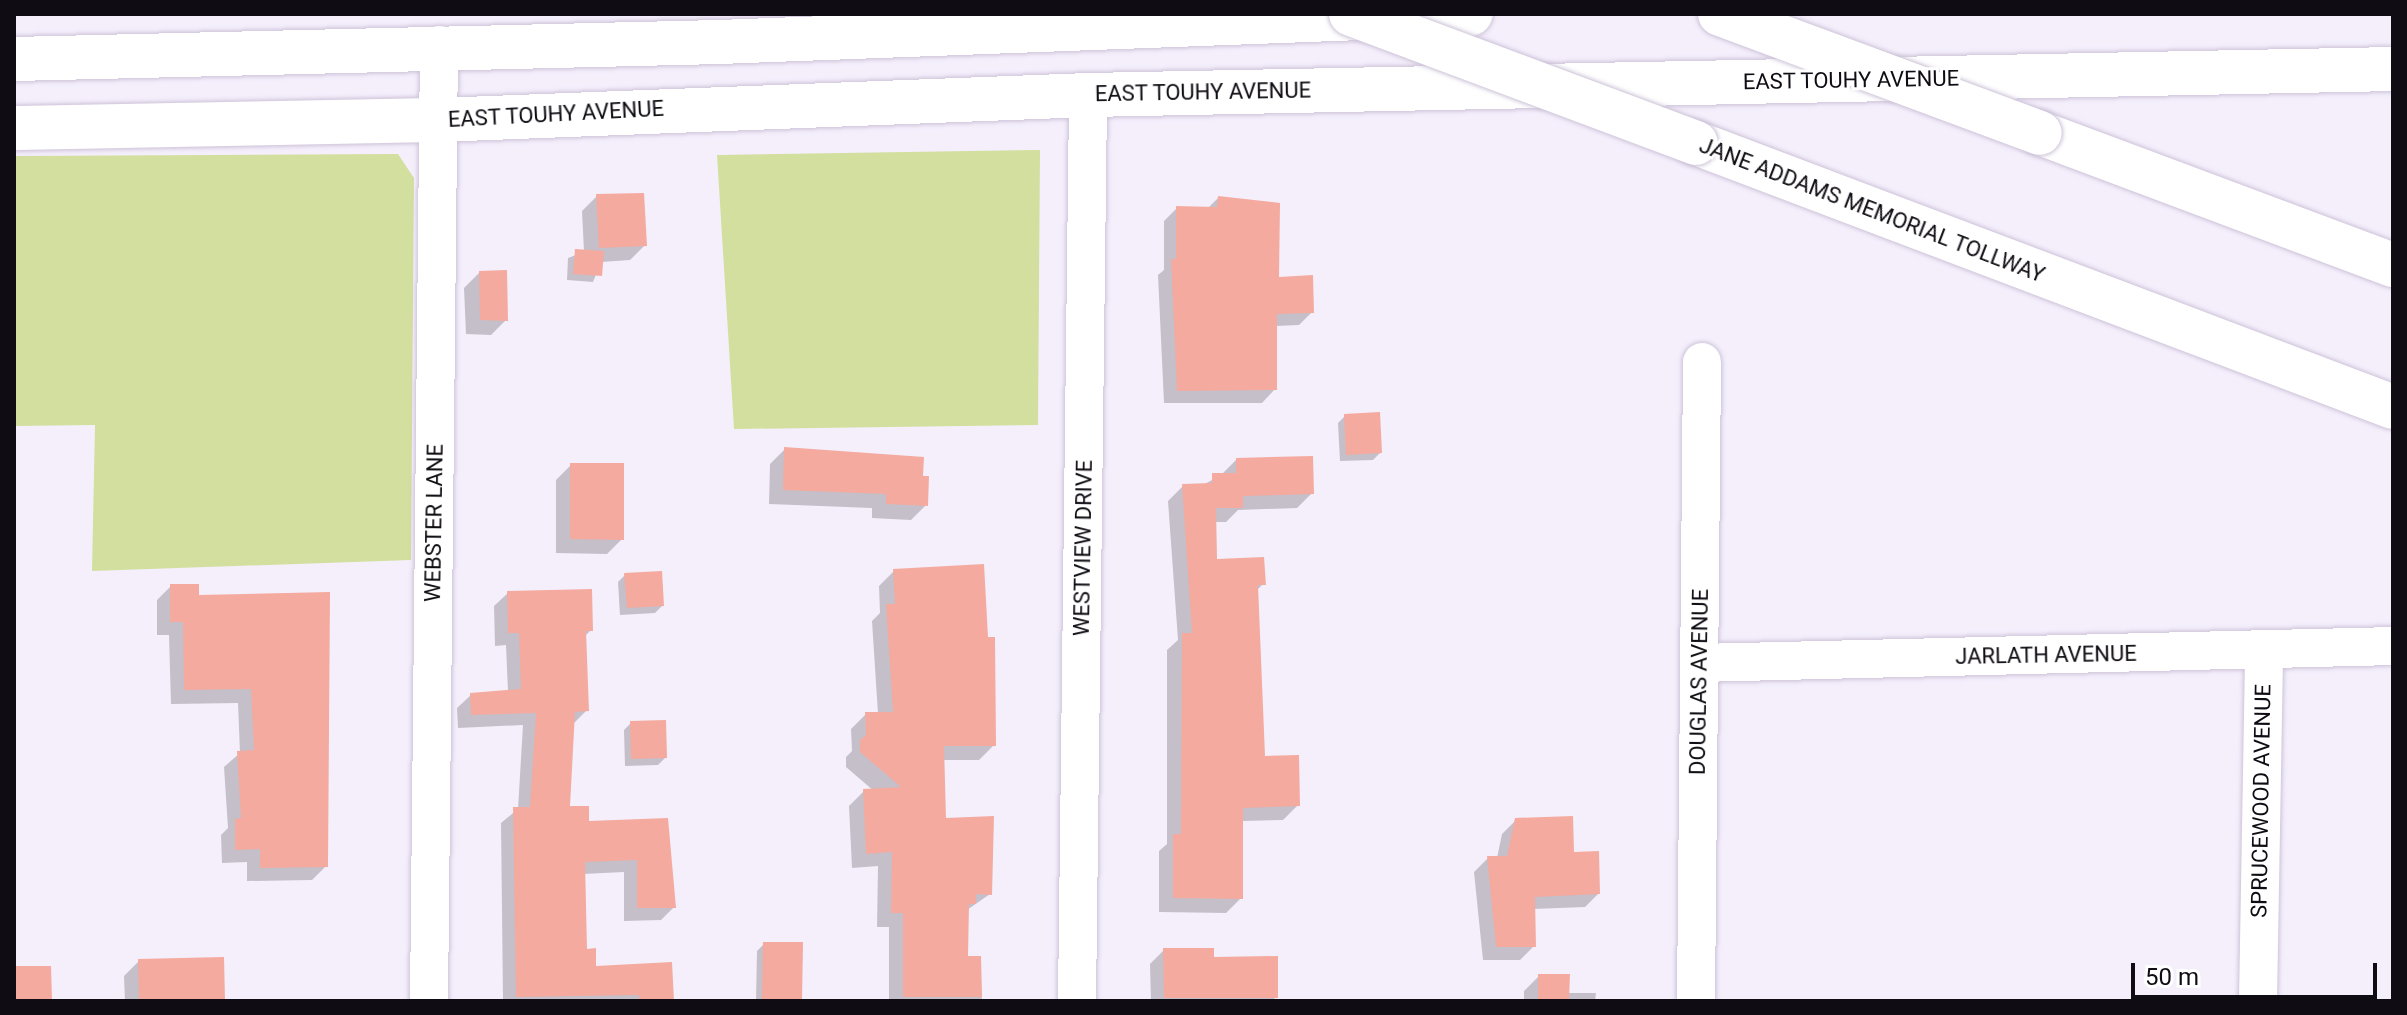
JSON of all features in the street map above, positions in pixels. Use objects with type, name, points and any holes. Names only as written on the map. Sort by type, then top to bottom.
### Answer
[{"type":"main road","name":"JANE ADDAMS MEMORIAL TOLLWAY","points":[[1351,14],[2393,407]]},
{"type":"main road","points":[[14,59],[439,45],[719,42],[1470,14]]},
{"type":"main road","points":[[1720,14],[2393,265]]},
{"type":"main road","name":"EAST TOUHY AVENUE","points":[[14,128],[438,120],[1088,95],[2393,69]]},
{"type":"street","name":"WEBSTER LANE","points":[[429,1001],[439,45]]},
{"type":"street","name":"WESTVIEW DRIVE","points":[[1077,1001],[1088,95]]},
{"type":"street","name":"DOUGLAS AVENUE","points":[[1696,1001],[1702,362]]},
{"type":"street","name":"JARLATH AVENUE","points":[[1699,663],[2393,646]]},
{"type":"street","name":"SPRUCEWOOD AVENUE","points":[[2258,1001],[2264,650]]},
{"type":"green space","points":[[1040,150],[1038,425],[734,429],[717,155]]},
{"type":"green space","points":[[398,154],[414,178],[411,560],[92,571],[95,425],[14,426],[14,156]]},
{"type":"building","points":[[644,193],[647,246],[599,248],[596,194]]},
{"type":"building","points":[[1218,196],[1280,203],[1279,277],[1313,275],[1314,313],[1277,314],[1277,390],[1177,391],[1171,259],[1176,259],[1176,206],[1217,207]]},
{"type":"building","points":[[575,249],[604,251],[602,276],[573,274]]},
{"type":"building","points":[[507,270],[508,321],[480,320],[479,271]]},
{"type":"building","points":[[1380,412],[1382,453],[1346,455],[1344,414]]},
{"type":"building","points":[[784,447],[924,457],[923,476],[929,476],[928,506],[886,504],[886,494],[783,490]]},
{"type":"building","points":[[1313,456],[1314,494],[1243,496],[1243,508],[1216,508],[1217,559],[1264,557],[1266,585],[1258,585],[1265,756],[1299,755],[1300,806],[1243,808],[1243,899],[1173,898],[1173,834],[1181,834],[1182,633],[1192,633],[1182,484],[1212,483],[1212,473],[1236,473],[1236,458]]},
{"type":"building","points":[[570,463],[624,463],[624,540],[570,539]]},
{"type":"building","points":[[984,564],[988,637],[995,637],[996,746],[944,746],[946,818],[994,816],[992,895],[976,894],[976,904],[969,904],[968,956],[981,956],[982,997],[903,997],[903,913],[891,913],[892,852],[866,854],[863,789],[901,787],[860,752],[860,740],[866,735],[865,712],[893,712],[886,604],[895,604],[893,569]]},
{"type":"building","points":[[662,571],[664,606],[627,608],[624,573]]},
{"type":"building","points":[[170,584],[199,584],[199,595],[330,592],[328,867],[260,868],[260,849],[235,850],[235,819],[241,818],[237,751],[254,750],[251,689],[184,690],[183,622],[170,622]]},
{"type":"building","points":[[592,589],[593,631],[586,631],[589,711],[575,712],[570,806],[589,806],[589,821],[668,818],[676,908],[637,908],[637,860],[585,862],[587,949],[596,948],[596,966],[672,962],[674,1001],[639,1001],[639,995],[516,997],[513,807],[530,807],[536,713],[471,715],[470,693],[521,689],[519,633],[508,633],[507,591]]},
{"type":"building","points":[[666,720],[667,758],[631,759],[630,721]]},
{"type":"building","points":[[1573,816],[1574,852],[1599,851],[1600,894],[1535,897],[1536,947],[1496,947],[1487,856],[1507,856],[1515,818]]},
{"type":"building","points":[[763,942],[803,942],[802,1001],[762,1001]]},
{"type":"building","points":[[1163,948],[1214,948],[1214,957],[1278,956],[1278,998],[1164,998]]},
{"type":"building","points":[[224,957],[225,1001],[139,1001],[138,959]]},
{"type":"building","points":[[14,966],[51,966],[52,1001],[14,1001]]},
{"type":"building","points":[[1538,974],[1570,974],[1569,1001],[1538,1001]]}]
